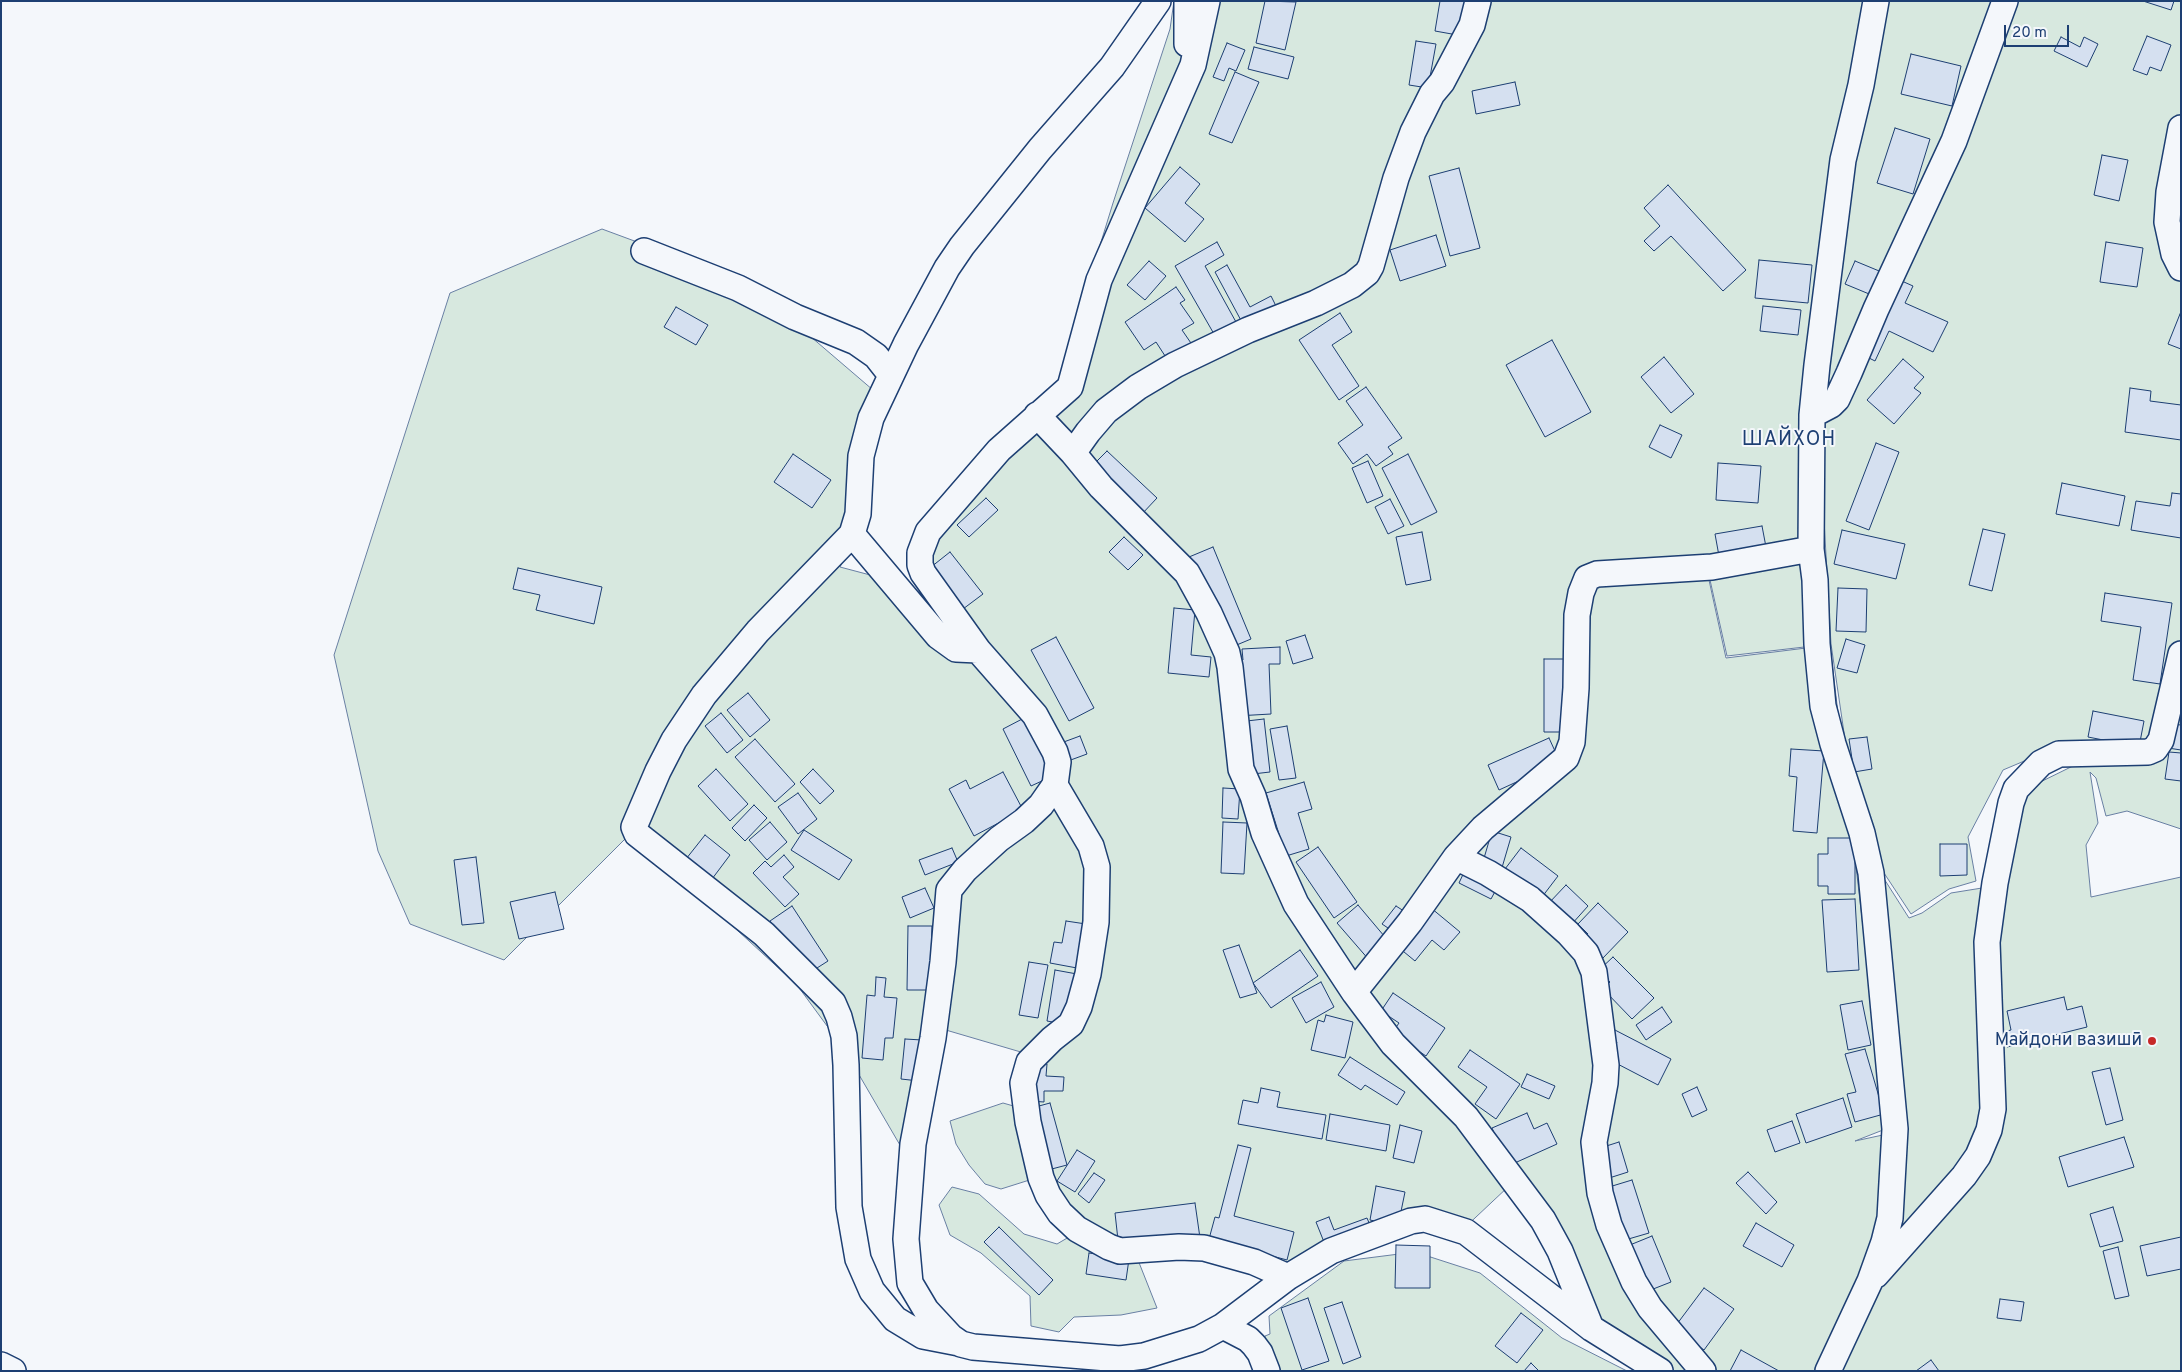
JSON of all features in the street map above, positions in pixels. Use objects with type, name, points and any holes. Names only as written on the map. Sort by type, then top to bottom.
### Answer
[{"type":"lane","points":[[1158,1],[1112,67],[1040,150],[962,246],[933,292],[871,418],[861,456],[858,514],[852,534],[758,631],[704,695],[674,740],[646,795],[634,830],[764,934],[833,1003],[844,1036],[850,1207],[858,1259],[872,1291],[895,1319],[923,1336],[973,1347],[1096,1358],[1120,1359],[1144,1356],[1199,1339],[1223,1326],[1288,1277],[1331,1251],[1412,1221],[1425,1219],[1466,1232],[1591,1328],[1660,1371]]},
{"type":"lane","points":[[1185,84],[1187,1]]},
{"type":"lane","points":[[961,1344],[941,1327],[926,1310],[914,1290],[908,1275],[906,1239],[913,1144],[933,1038],[943,962],[948,896],[952,885],[965,870],[999,839],[1024,821],[1040,805],[1055,785],[1058,766],[1057,758],[1036,716],[978,650],[924,573],[920,565],[920,553],[928,532],[999,450],[1036,415],[1067,390],[1072,382],[1099,280],[1193,65],[1207,1]]},
{"type":"lane","points":[[1073,453],[1106,411],[1138,387],[1175,365],[1248,330],[1316,303],[1352,285],[1367,273],[1371,266],[1396,178],[1413,132],[1432,94],[1442,82],[1472,25],[1478,1]]},
{"type":"lane","points":[[1828,1371],[1870,1280],[1890,1218],[1895,1129],[1871,874],[1862,833],[1833,744],[1823,706],[1817,644],[1815,580],[1811,550],[1812,415],[1843,160],[1876,1]]},
{"type":"lane","points":[[1812,415],[1831,405],[1837,399],[1876,309],[1954,141],[2005,1]]},
{"type":"lane","points":[[2181,128],[2169,192],[2167,222],[2174,254],[2181,268]]},
{"type":"lane","points":[[644,251],[738,288],[795,317],[856,342],[876,356],[891,375]]},
{"type":"lane","points":[[1036,415],[1073,453],[1101,487],[1187,573],[1209,613],[1229,660],[1241,769],[1253,796],[1264,833],[1296,904],[1354,992],[1393,1044],[1466,1117],[1543,1220],[1560,1251],[1591,1328]]},
{"type":"lane","points":[[852,534],[938,636],[956,648],[978,650]]},
{"type":"lane","points":[[1354,992],[1410,922],[1456,857],[1483,828],[1566,758],[1572,742],[1576,688],[1577,614],[1587,578],[1597,574],[1712,567],[1811,550]]},
{"type":"lane","points":[[1870,1280],[1964,1176],[1978,1156],[1989,1130],[1993,1109],[1987,942],[1994,883],[2011,803],[2016,789],[2040,763],[2059,754],[2148,752],[2156,749],[2161,740],[2181,654]]},
{"type":"lane","points":[[1055,785],[1091,846],[1097,867],[1096,922],[1088,974],[1079,1007],[1071,1024],[1052,1039],[1030,1062],[1023,1083],[1028,1122],[1041,1178],[1048,1196],[1060,1213],[1077,1229],[1120,1251],[1179,1247],[1204,1248],[1254,1262],[1288,1277]]},
{"type":"lane","points":[[1456,857],[1488,873],[1530,899],[1568,933],[1586,953],[1594,972],[1606,1065],[1605,1083],[1594,1142],[1600,1193],[1609,1225],[1634,1282],[1650,1308],[1703,1371]]},
{"type":"lane","points":[[1223,1326],[1248,1339],[1254,1345],[1260,1353],[1267,1371]]},
{"type":"lane","points":[[1123,1371],[1144,1356]]},
{"type":"lane","points":[[1,1365],[13,1371]]},
{"type":"shaded area","points":[[1174,1],[2181,1],[2181,829],[2127,811],[2106,816],[2096,778],[2090,772],[2098,823],[2086,845],[2091,897],[2181,877],[2181,1371],[1821,1371],[1845,1322],[1838,1321],[1819,1371],[1664,1371],[1574,1314],[1573,1295],[1570,1296],[1540,1229],[1509,1186],[1459,1233],[1407,1231],[1331,1259],[1289,1286],[1252,1265],[1190,1257],[1136,1255],[1157,1308],[1121,1315],[1074,1317],[1059,1332],[1031,1326],[1030,1296],[981,1253],[950,1235],[939,1205],[952,1187],[979,1194],[1024,1234],[1057,1244],[1074,1234],[1049,1202],[1039,1177],[1001,1189],[985,1184],[969,1165],[956,1144],[950,1121],[1003,1103],[1024,1109],[1022,1079],[1031,1055],[939,1028],[934,1060],[904,1152],[844,1049],[797,985],[701,897],[636,828],[504,960],[410,924],[378,851],[334,655],[450,293],[602,229],[748,283],[887,402],[866,445],[860,527],[840,567],[874,576],[916,617],[958,648],[977,653],[923,573],[921,560],[934,529],[960,499],[1020,447],[1036,428],[1027,422],[1054,395],[1113,203],[1170,29]],"holes":[[[1822,365],[1824,365],[1818,413],[1831,644],[1865,876],[1884,873],[1911,914],[1949,889],[1976,881],[1968,837],[2003,770],[2048,751],[2065,751],[2079,763],[2020,792],[1993,842],[1982,888],[1951,893],[1922,913],[1909,918],[1881,874],[1865,878],[1879,1030],[1892,1133],[1855,1141],[1883,1130],[1866,952],[1830,645],[1726,658],[1709,580],[1638,574],[1593,573],[1589,641],[1580,698],[1587,640],[1591,572],[1638,572],[1710,580],[1727,656],[1830,644],[1822,580],[1816,411]]]},
{"type":"shaded area","points":[[1415,1252],[1480,1273],[1562,1338],[1627,1371],[1263,1371],[1265,1336],[1270,1334],[1269,1316],[1344,1261]]},
{"type":"building","points":[[1265,1],[1296,2],[1285,50],[1256,43]]},
{"type":"building","points":[[1440,1],[1469,1],[1463,36],[1435,31]]},
{"type":"building","points":[[2143,1],[2174,1],[2171,10]]},
{"type":"building","points":[[2147,36],[2171,45],[2161,71],[2150,67],[2147,75],[2133,70]]},
{"type":"building","points":[[2061,37],[2080,47],[2084,37],[2098,44],[2087,67],[2054,51]]},
{"type":"building","points":[[1416,41],[1436,44],[1428,88],[1409,85]]},
{"type":"building","points":[[1227,43],[1245,50],[1236,71],[1229,68],[1224,81],[1213,77]]},
{"type":"building","points":[[1254,47],[1294,57],[1288,79],[1248,69]]},
{"type":"building","points":[[1911,54],[1961,66],[1952,106],[1901,94]]},
{"type":"building","points":[[1235,72],[1259,82],[1232,143],[1209,134]]},
{"type":"building","points":[[1515,82],[1520,105],[1476,114],[1472,91]]},
{"type":"building","points":[[1895,128],[1930,139],[1913,194],[1877,183]]},
{"type":"building","points":[[2102,155],[2128,160],[2119,201],[2094,195]]},
{"type":"building","points":[[1180,167],[1200,184],[1185,203],[1204,219],[1185,242],[1145,208]]},
{"type":"building","points":[[1459,168],[1480,248],[1450,256],[1429,176]]},
{"type":"building","points":[[1668,185],[1746,270],[1723,291],[1671,236],[1654,251],[1644,241],[1660,226],[1644,208]]},
{"type":"building","points":[[1436,235],[1446,266],[1400,281],[1390,250]]},
{"type":"building","points":[[1217,242],[1224,255],[1205,266],[1236,322],[1214,334],[1175,266]]},
{"type":"building","points":[[2106,242],[2143,248],[2137,287],[2100,282]]},
{"type":"building","points":[[1759,260],[1812,265],[1808,303],[1755,298]]},
{"type":"building","points":[[1149,261],[1166,276],[1145,300],[1127,285]]},
{"type":"building","points":[[1855,261],[1884,273],[1874,296],[1845,284]]},
{"type":"building","points":[[1227,265],[1250,307],[1271,296],[1277,308],[1244,326],[1215,272]]},
{"type":"building","points":[[1895,278],[1913,286],[1905,303],[1948,322],[1933,352],[1889,331],[1875,361],[1859,353]]},
{"type":"building","points":[[1176,287],[1185,300],[1180,303],[1194,323],[1182,330],[1193,346],[1169,362],[1156,342],[1144,350],[1125,322]]},
{"type":"building","points":[[1763,306],[1801,310],[1798,335],[1760,331]]},
{"type":"building","points":[[676,307],[708,325],[696,345],[664,327]]},
{"type":"building","points":[[1340,313],[1352,332],[1332,345],[1359,386],[1339,400],[1299,340]]},
{"type":"building","points":[[2181,314],[2181,349],[2168,344]]},
{"type":"building","points":[[1552,340],[1591,412],[1545,437],[1506,365]]},
{"type":"building","points":[[1664,357],[1694,394],[1671,413],[1641,377]]},
{"type":"building","points":[[1903,359],[1924,377],[1914,388],[1921,393],[1894,424],[1867,400]]},
{"type":"building","points":[[1366,387],[1402,438],[1388,447],[1393,454],[1376,466],[1367,454],[1353,464],[1338,443],[1363,425],[1346,401]]},
{"type":"building","points":[[2130,388],[2151,391],[2150,401],[2181,405],[2181,440],[2125,432]]},
{"type":"building","points":[[1660,425],[1682,435],[1671,458],[1649,447]]},
{"type":"building","points":[[1876,443],[1899,452],[1869,530],[1846,521]]},
{"type":"building","points":[[1107,451],[1157,498],[1141,515],[1091,467]]},
{"type":"building","points":[[793,454],[831,480],[812,508],[774,482]]},
{"type":"building","points":[[1408,454],[1437,512],[1411,525],[1382,468]]},
{"type":"building","points":[[1368,461],[1383,496],[1367,503],[1352,468]]},
{"type":"building","points":[[1718,463],[1761,466],[1758,503],[1716,500]]},
{"type":"building","points":[[2062,483],[2125,496],[2119,526],[2056,514]]},
{"type":"building","points":[[2172,493],[2181,494],[2181,538],[2131,530],[2136,501],[2170,506]]},
{"type":"building","points":[[986,498],[998,510],[969,537],[957,525]]},
{"type":"building","points":[[1390,499],[1404,526],[1388,534],[1375,507]]},
{"type":"building","points":[[1762,526],[1766,547],[1719,556],[1715,534]]},
{"type":"building","points":[[1983,529],[2005,534],[1992,591],[1969,585]]},
{"type":"building","points":[[1842,530],[1905,544],[1896,579],[1834,564]]},
{"type":"building","points":[[1422,532],[1431,580],[1406,585],[1396,537]]},
{"type":"building","points":[[1124,537],[1143,555],[1128,570],[1109,552]]},
{"type":"building","points":[[1213,547],[1251,639],[1227,649],[1189,557]]},
{"type":"building","points":[[950,552],[983,594],[959,612],[926,571]]},
{"type":"building","points":[[518,568],[602,587],[594,624],[536,610],[540,595],[513,589]]},
{"type":"building","points":[[1838,588],[1867,589],[1866,632],[1836,631]]},
{"type":"building","points":[[2105,593],[2172,603],[2160,684],[2133,680],[2141,627],[2101,621]]},
{"type":"building","points":[[1174,608],[1195,610],[1191,655],[1211,657],[1209,677],[1168,673]]},
{"type":"building","points":[[1305,635],[1313,658],[1293,664],[1286,641]]},
{"type":"building","points":[[1056,637],[1094,708],[1069,721],[1031,650]]},
{"type":"building","points":[[1846,639],[1865,645],[1857,673],[1837,668]]},
{"type":"building","points":[[1280,647],[1280,664],[1269,664],[1271,714],[1236,716],[1233,661],[1243,660],[1242,649]]},
{"type":"building","points":[[1544,659],[1573,659],[1566,732],[1544,732]]},
{"type":"building","points":[[748,693],[770,720],[750,737],[727,710]]},
{"type":"building","points":[[2093,711],[2144,721],[2139,747],[2088,737]]},
{"type":"building","points":[[721,713],[743,740],[727,753],[705,726]]},
{"type":"building","points":[[1026,717],[1055,775],[1031,786],[1003,729]]},
{"type":"building","points":[[1264,719],[1270,772],[1244,775],[1238,722]]},
{"type":"building","points":[[2171,724],[2181,725],[2181,750],[2168,748]]},
{"type":"building","points":[[1287,726],[1296,778],[1279,780],[1270,729]]},
{"type":"building","points":[[1080,736],[1087,754],[1068,761],[1061,743]]},
{"type":"building","points":[[1867,737],[1872,769],[1854,772],[1849,739]]},
{"type":"building","points":[[1549,738],[1560,762],[1499,790],[1488,765]]},
{"type":"building","points":[[755,739],[795,784],[775,802],[735,757]]},
{"type":"building","points":[[1791,749],[1824,751],[1817,833],[1793,831],[1797,777],[1789,776]]},
{"type":"building","points":[[2169,752],[2181,753],[2181,781],[2165,779]]},
{"type":"building","points":[[716,769],[748,804],[730,821],[698,786]]},
{"type":"building","points":[[813,769],[834,791],[820,804],[800,782]]},
{"type":"building","points":[[1003,772],[1023,810],[974,836],[949,789],[966,780],[970,789]]},
{"type":"building","points":[[1304,782],[1312,809],[1298,813],[1309,849],[1286,856],[1266,793]]},
{"type":"building","points":[[1223,788],[1240,789],[1238,819],[1222,818]]},
{"type":"building","points":[[798,793],[817,819],[798,834],[778,807]]},
{"type":"building","points":[[754,805],[767,818],[745,841],[732,828]]},
{"type":"building","points":[[770,822],[787,842],[767,860],[749,840]]},
{"type":"building","points":[[1223,822],[1247,823],[1244,874],[1221,873]]},
{"type":"building","points":[[804,830],[852,860],[839,880],[791,850]]},
{"type":"building","points":[[1492,831],[1511,837],[1501,871],[1482,865]]},
{"type":"building","points":[[705,835],[730,855],[712,879],[686,859]]},
{"type":"building","points":[[1828,838],[1855,838],[1855,894],[1828,894],[1828,886],[1818,886],[1818,854],[1828,854]]},
{"type":"building","points":[[1940,844],[1967,844],[1967,875],[1940,876]]},
{"type":"building","points":[[1318,847],[1357,902],[1334,918],[1296,862]]},
{"type":"building","points":[[952,848],[958,862],[925,875],[919,860]]},
{"type":"building","points":[[1521,848],[1558,876],[1542,897],[1505,869]]},
{"type":"building","points":[[784,855],[794,867],[783,877],[799,894],[785,907],[753,873],[765,861],[771,867]]},
{"type":"building","points":[[476,857],[484,923],[462,925],[454,860]]},
{"type":"building","points":[[1466,868],[1499,884],[1491,899],[1459,883]]},
{"type":"building","points":[[1566,885],[1588,906],[1571,925],[1548,904]]},
{"type":"building","points":[[925,888],[934,908],[910,918],[902,897]]},
{"type":"building","points":[[555,892],[564,929],[519,939],[510,902]]},
{"type":"building","points":[[1855,899],[1859,970],[1827,972],[1822,900]]},
{"type":"building","points":[[1598,903],[1628,932],[1602,959],[1582,939],[1588,934],[1578,924]]},
{"type":"building","points":[[1358,905],[1390,943],[1370,961],[1337,923]]},
{"type":"building","points":[[792,906],[828,961],[806,975],[770,921]]},
{"type":"building","points":[[1396,906],[1410,915],[1397,934],[1382,924]]},
{"type":"building","points":[[1431,908],[1460,932],[1444,950],[1432,940],[1415,961],[1398,947]]},
{"type":"building","points":[[1066,921],[1086,924],[1077,968],[1050,963],[1054,942],[1062,943]]},
{"type":"building","points":[[908,926],[932,926],[930,990],[907,990]]},
{"type":"building","points":[[1239,945],[1257,993],[1240,998],[1223,950]]},
{"type":"building","points":[[1300,950],[1318,976],[1271,1008],[1253,983]]},
{"type":"building","points":[[1613,957],[1654,998],[1632,1019],[1603,989],[1610,982],[1598,971]]},
{"type":"building","points":[[1029,962],[1048,965],[1038,1018],[1019,1015]]},
{"type":"building","points":[[1055,970],[1077,974],[1069,1025],[1047,1021]]},
{"type":"building","points":[[876,977],[886,978],[884,997],[897,998],[893,1038],[885,1038],[883,1060],[862,1058],[867,995],[875,996]]},
{"type":"building","points":[[1321,982],[1334,1007],[1306,1023],[1292,998]]},
{"type":"building","points":[[1393,993],[1445,1028],[1426,1056],[1392,1033],[1399,1023],[1381,1011]]},
{"type":"building","points":[[2064,997],[2067,1010],[2082,1006],[2087,1027],[2007,1047],[2003,1032],[2011,1030],[2007,1011]]},
{"type":"building","points":[[1862,1001],[1871,1045],[1848,1050],[1840,1005]]},
{"type":"building","points":[[1662,1007],[1672,1022],[1646,1040],[1636,1025]]},
{"type":"building","points":[[1326,1015],[1353,1022],[1345,1058],[1311,1050],[1318,1020],[1324,1022]]},
{"type":"building","points":[[1613,1029],[1671,1059],[1658,1085],[1608,1059],[1617,1042],[1609,1038]]},
{"type":"building","points":[[905,1039],[922,1040],[919,1081],[901,1079]]},
{"type":"building","points":[[1865,1049],[1884,1114],[1855,1122],[1847,1094],[1856,1092],[1845,1054]]},
{"type":"building","points":[[1470,1050],[1520,1084],[1496,1119],[1475,1104],[1487,1087],[1458,1067]]},
{"type":"building","points":[[1350,1057],[1405,1092],[1397,1105],[1365,1085],[1361,1090],[1338,1075]]},
{"type":"building","points":[[1032,1063],[1047,1064],[1046,1076],[1064,1077],[1063,1091],[1044,1091],[1044,1102],[1030,1101]]},
{"type":"building","points":[[2110,1068],[2123,1120],[2106,1125],[2092,1072]]},
{"type":"building","points":[[1527,1074],[1555,1086],[1549,1099],[1521,1087]]},
{"type":"building","points":[[1697,1087],[1707,1110],[1692,1117],[1682,1094]]},
{"type":"building","points":[[1261,1088],[1280,1092],[1277,1107],[1326,1115],[1322,1139],[1238,1124],[1243,1100],[1258,1103]]},
{"type":"building","points":[[1843,1098],[1852,1127],[1806,1143],[1796,1114]]},
{"type":"building","points":[[1050,1103],[1067,1165],[1044,1171],[1028,1109]]},
{"type":"building","points":[[1527,1113],[1534,1129],[1547,1123],[1557,1144],[1508,1166],[1492,1128]]},
{"type":"building","points":[[1330,1114],[1390,1125],[1386,1151],[1326,1140]]},
{"type":"building","points":[[1792,1121],[1800,1143],[1775,1152],[1767,1130]]},
{"type":"building","points":[[1400,1125],[1422,1131],[1414,1163],[1393,1158]]},
{"type":"building","points":[[2124,1137],[2134,1167],[2068,1187],[2059,1157]]},
{"type":"building","points":[[1619,1142],[1628,1172],[1606,1179],[1597,1149]]},
{"type":"building","points":[[1238,1145],[1251,1148],[1234,1216],[1294,1232],[1287,1260],[1209,1239],[1215,1217],[1219,1218]]},
{"type":"building","points":[[1077,1150],[1095,1161],[1075,1192],[1057,1181]]},
{"type":"building","points":[[1748,1172],[1777,1202],[1766,1214],[1736,1183]]},
{"type":"building","points":[[1094,1173],[1105,1180],[1089,1203],[1078,1194]]},
{"type":"building","points":[[1632,1180],[1649,1233],[1625,1240],[1609,1187]]},
{"type":"building","points":[[1376,1186],[1405,1192],[1398,1226],[1370,1220]]},
{"type":"building","points":[[1195,1203],[1200,1238],[1119,1249],[1115,1213]]},
{"type":"building","points":[[2113,1207],[2123,1241],[2100,1247],[2090,1214]]},
{"type":"building","points":[[1329,1217],[1334,1230],[1367,1218],[1372,1230],[1326,1247],[1316,1222]]},
{"type":"building","points":[[1756,1223],[1794,1245],[1782,1267],[1743,1246]]},
{"type":"building","points":[[999,1227],[1053,1280],[1039,1295],[984,1242]]},
{"type":"building","points":[[1652,1236],[1671,1282],[1643,1293],[1625,1247]]},
{"type":"building","points":[[2181,1237],[2181,1269],[2147,1276],[2140,1246]]},
{"type":"building","points":[[1396,1245],[1430,1246],[1430,1288],[1395,1288]]},
{"type":"building","points":[[2118,1247],[2129,1296],[2115,1299],[2103,1251]]},
{"type":"building","points":[[1089,1253],[1129,1259],[1126,1280],[1086,1274]]},
{"type":"building","points":[[1704,1288],[1734,1309],[1704,1350],[1674,1328]]},
{"type":"building","points":[[1308,1298],[1329,1361],[1302,1370],[1281,1308]]},
{"type":"building","points":[[2000,1299],[2024,1302],[2021,1321],[1997,1318]]},
{"type":"building","points":[[1342,1302],[1361,1357],[1343,1364],[1324,1308]]},
{"type":"building","points":[[1521,1313],[1543,1330],[1517,1363],[1495,1346]]},
{"type":"building","points":[[1741,1350],[1779,1371],[1730,1371]]},
{"type":"building","points":[[1931,1360],[1939,1371],[1916,1371]]},
{"type":"building","points":[[1531,1363],[1539,1371],[1524,1371]]},
{"type":"place","name":"Майдони вазишӣ","points":[[2152,1041]]},
{"type":"district","name":"ШАЙХОН","points":[[1789,441]]}]
